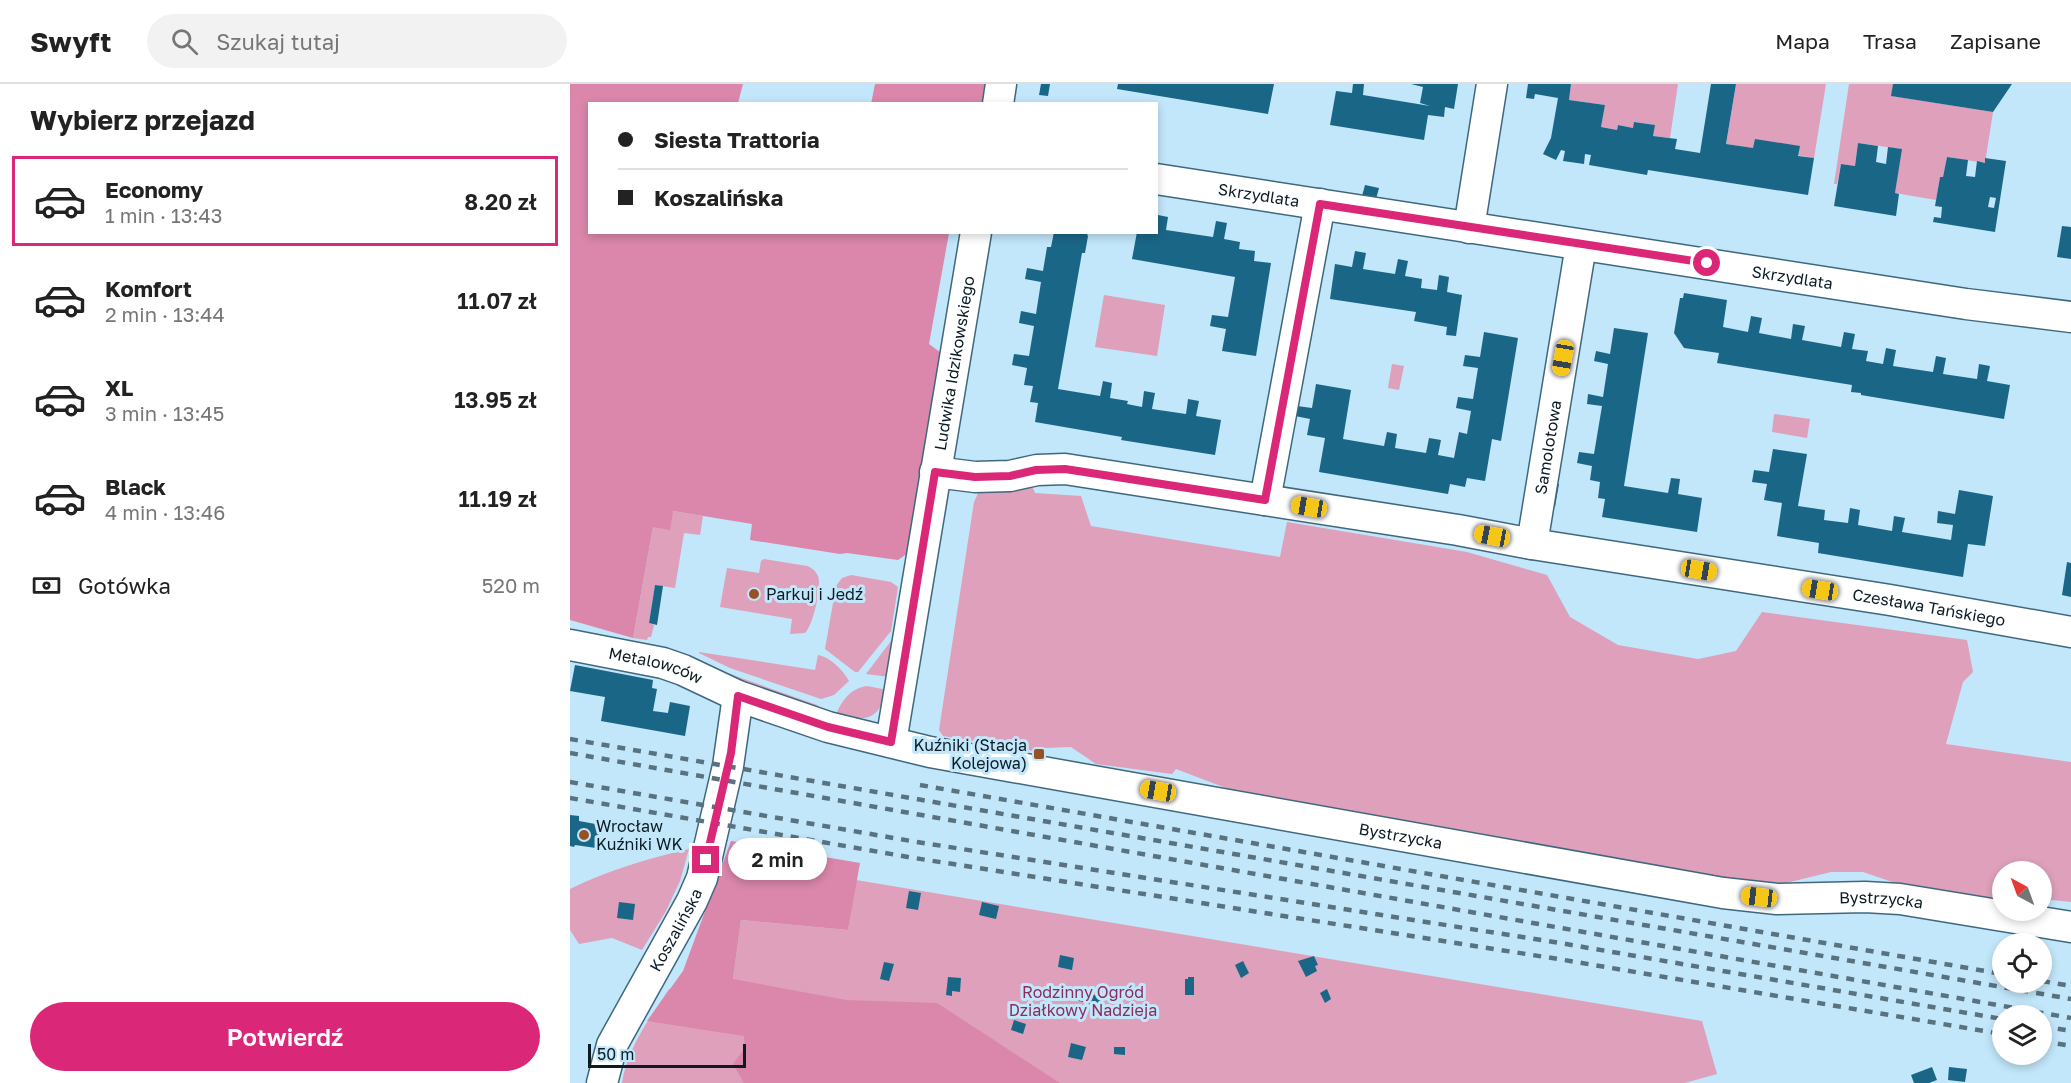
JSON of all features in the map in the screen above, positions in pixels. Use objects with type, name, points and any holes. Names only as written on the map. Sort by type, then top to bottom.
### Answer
[{"type":"street","points":[[998,102],[1001,84]]},
{"type":"street","points":[[1468,228],[1492,84]]},
{"type":"street","name":"Skrzydlata","points":[[1158,179],[1966,304],[2071,317]]},
{"type":"street","points":[[1265,500],[1320,204]]},
{"type":"street","name":"Ludwika Idzikowskiego","points":[[891,742],[976,234]]},
{"type":"street","name":"Samolotowa","points":[[1532,544],[1581,245]]},
{"type":"street","name":"Czesława Tańskiego","points":[[935,472],[975,477],[1010,476],[1036,470],[1065,469],[1458,530],[1532,544],[1890,600],[2071,632]]},
{"type":"street","name":"Metalowców","points":[[570,645],[663,663],[738,696]]},
{"type":"street","name":"Bystrzycka","points":[[738,696],[828,727],[930,752],[1723,892],[1777,899],[1865,897],[1900,899],[2071,927]]},
{"type":"street","name":"Koszalińska","points":[[602,1083],[612,1044],[692,901],[702,878],[731,753],[738,696]]},
{"type":"green space","points":[[1571,84],[1678,84],[1670,138],[1653,136],[1654,125],[1635,122],[1633,128],[1618,125],[1617,130],[1601,127],[1605,105],[1569,100]]},
{"type":"green space","points":[[1736,84],[1826,84],[1814,158],[1726,144]]},
{"type":"green space","points":[[1849,84],[1893,84],[1892,96],[1993,112],[1985,163],[1947,157],[1943,177],[1940,177],[1936,200],[1895,193],[1901,149],[1858,143],[1855,166],[1841,164],[1837,184],[1834,184]]},
{"type":"green space","points":[[1104,295],[1165,305],[1157,356],[1095,347]]},
{"type":"green space","points":[[1392,364],[1404,366],[1399,390],[1388,388]]},
{"type":"green space","points":[[1774,414],[1810,419],[1807,438],[1772,432]]},
{"type":"green space","points":[[1029,479],[1035,493],[1081,496],[1091,526],[1280,557],[1287,522],[1467,552],[1547,575],[1570,617],[1618,645],[1698,659],[1736,651],[1762,612],[1967,640],[1973,672],[1963,682],[1946,744],[2071,762],[2071,902],[2052,900],[2052,861],[1992,861],[1992,900],[1907,887],[1863,872],[1831,872],[1778,885],[1721,880],[1239,793],[1176,769],[1172,774],[1096,764],[1071,747],[1044,748],[1034,751],[943,736],[939,730],[974,502],[980,489]]},
{"type":"green space","points":[[673,511],[703,516],[700,535],[684,533],[675,588],[655,585],[649,623],[654,625],[651,637],[647,640],[633,638],[653,527]]},
{"type":"green space","points":[[764,559],[807,566],[817,574],[819,588],[816,606],[805,633],[790,634],[792,619],[720,607],[727,568],[759,573],[761,561]]},
{"type":"green space","points":[[851,575],[891,582],[898,587],[891,631],[858,672],[825,649],[836,586],[842,578]]},
{"type":"green space","points":[[897,633],[890,677],[866,674]]},
{"type":"green space","points":[[699,652],[815,670],[818,655],[836,665],[849,681],[834,695],[821,699],[730,668]]},
{"type":"green space","points":[[716,669],[817,705],[823,710],[753,690]]},
{"type":"green space","points":[[867,686],[888,690],[875,714],[863,718],[836,715],[847,696],[856,689]]},
{"type":"green space","points":[[689,849],[680,881],[666,911],[642,950],[612,938],[579,944],[570,930],[570,889],[628,866]]},
{"type":"green space","name":"Rodzinny Ogród Działkowy Nadzieja","points":[[856,880],[1702,1021],[1717,1074],[1685,1083],[622,1083],[634,1046],[669,989],[733,979],[741,920],[848,930]]},
{"type":"shaded area","points":[[570,84],[743,84],[738,102],[588,102],[588,234],[949,234],[929,344],[944,355],[911,551],[898,560],[840,554],[750,540],[752,524],[673,511],[670,530],[653,527],[633,638],[570,620]]},
{"type":"shaded area","points":[[875,84],[987,84],[984,102],[871,102]]},
{"type":"shaded area","points":[[731,841],[860,863],[848,930],[741,920],[733,979],[846,1000],[937,1003],[1060,1083],[744,1083],[733,1064],[745,1048],[744,1036],[647,1021],[683,971]]},
{"type":"building","points":[[1041,84],[1050,84],[1048,96],[1039,95]]},
{"type":"building","points":[[1118,84],[1274,84],[1268,114],[1117,89]]},
{"type":"building","points":[[1353,84],[1364,84],[1363,95],[1430,106],[1420,103],[1423,87],[1411,84],[1458,84],[1454,109],[1445,107],[1444,117],[1428,115],[1424,140],[1330,125],[1336,91],[1352,93]]},
{"type":"building","points":[[1528,84],[1571,84],[1569,100],[1605,105],[1601,127],[1617,130],[1618,125],[1633,128],[1634,122],[1655,125],[1653,136],[1677,139],[1675,149],[1700,153],[1711,84],[1736,84],[1726,144],[1753,148],[1755,139],[1800,146],[1798,156],[1814,158],[1808,195],[1648,170],[1647,175],[1589,165],[1591,155],[1585,154],[1584,164],[1563,161],[1565,151],[1561,150],[1556,160],[1543,154],[1551,138],[1558,98],[1535,94],[1534,99],[1526,98]]},
{"type":"building","points":[[1893,84],[2012,84],[1993,112],[1891,96]]},
{"type":"building","points":[[1858,143],[1878,146],[1876,162],[1886,164],[1888,147],[1902,149],[1895,193],[1899,194],[1896,216],[1834,206],[1841,164],[1855,166]]},
{"type":"building","points":[[1947,157],[1968,160],[1966,176],[1975,177],[1977,161],[1985,163],[1985,158],[2006,161],[1995,232],[1933,222],[1934,217],[1941,218],[1942,207],[1935,206],[1940,177],[1943,177]],"holes":[[[1990,197],[1996,198],[1994,208],[1988,207]]]},
{"type":"building","points":[[1365,185],[1379,188],[1376,199],[1362,196]]},
{"type":"building","points":[[1158,215],[1168,217],[1166,230],[1213,237],[1216,221],[1227,223],[1224,239],[1240,242],[1239,249],[1255,251],[1254,261],[1271,263],[1256,356],[1222,351],[1226,329],[1210,326],[1212,315],[1228,317],[1235,277],[1132,259],[1137,234],[1158,234]]},
{"type":"building","points":[[2062,226],[2071,227],[2071,259],[2057,257]]},
{"type":"building","points":[[1054,234],[1087,234],[1088,236],[1085,253],[1082,253],[1058,389],[1100,396],[1103,381],[1112,383],[1110,398],[1128,401],[1127,404],[1142,407],[1144,391],[1155,393],[1152,409],[1186,414],[1188,399],[1199,401],[1196,416],[1221,420],[1215,455],[1121,440],[1122,437],[1035,422],[1038,403],[1030,402],[1033,386],[1024,385],[1027,368],[1012,365],[1014,354],[1029,356],[1034,326],[1019,323],[1021,311],[1036,314],[1041,282],[1025,279],[1027,268],[1043,271],[1047,247],[1051,247]]},
{"type":"building","points":[[1355,251],[1366,253],[1363,269],[1395,274],[1398,259],[1408,261],[1405,276],[1422,279],[1421,288],[1437,290],[1439,275],[1449,277],[1447,292],[1462,295],[1456,336],[1446,335],[1447,327],[1414,321],[1416,312],[1330,299],[1335,264],[1352,267]]},
{"type":"building","points":[[1684,293],[1727,300],[1723,327],[1748,332],[1751,316],[1762,318],[1759,333],[1791,339],[1793,324],[1805,326],[1802,340],[1841,347],[1844,332],[1855,334],[1852,349],[1868,351],[1866,361],[1883,364],[1886,348],[1896,350],[1893,366],[1933,372],[1936,356],[1946,358],[1943,374],[1977,379],[1979,364],[1990,366],[1987,381],[2010,385],[2004,419],[1861,395],[1861,393],[1851,392],[1852,385],[1717,363],[1719,353],[1684,348],[1674,333],[1680,298],[1683,298]]},
{"type":"building","points":[[1614,328],[1648,333],[1624,486],[1668,493],[1671,478],[1680,479],[1678,494],[1702,498],[1697,532],[1602,517],[1605,499],[1598,498],[1600,482],[1590,480],[1592,466],[1577,463],[1579,452],[1594,454],[1602,406],[1587,404],[1588,394],[1603,397],[1608,364],[1594,361],[1596,351],[1610,354]]},
{"type":"building","points":[[1484,332],[1518,338],[1501,441],[1492,439],[1485,481],[1467,478],[1465,487],[1450,484],[1448,494],[1319,472],[1325,438],[1307,435],[1310,419],[1295,416],[1297,406],[1312,408],[1316,384],[1351,390],[1343,439],[1384,446],[1387,432],[1397,434],[1395,448],[1426,453],[1429,438],[1441,440],[1438,455],[1454,458],[1459,432],[1467,434],[1471,411],[1456,408],[1458,397],[1473,399],[1478,368],[1463,366],[1465,355],[1480,357]]},
{"type":"building","points":[[1773,449],[1807,454],[1798,506],[1825,510],[1824,520],[1848,523],[1850,508],[1860,510],[1858,525],[1892,531],[1894,516],[1905,518],[1902,532],[1951,540],[1953,525],[1937,523],[1938,511],[1955,514],[1959,490],[1993,496],[1985,546],[1968,544],[1963,577],[1818,553],[1819,543],[1777,536],[1782,503],[1764,500],[1767,484],[1752,482],[1754,470],[1769,472]]},
{"type":"building","points":[[1553,483],[1559,484],[1555,507],[1549,506]]},
{"type":"building","points":[[2067,562],[2071,563],[2071,597],[2062,595]]},
{"type":"building","points":[[655,585],[663,586],[657,625],[649,623]]},
{"type":"building","points":[[575,665],[653,680],[652,688],[657,689],[653,711],[668,713],[670,702],[690,706],[685,736],[601,721],[605,697],[570,691]]},
{"type":"building","name":"Wrocław Kuźniki WK","points":[[570,815],[579,816],[579,821],[601,825],[596,848],[570,846]]},
{"type":"building","points":[[909,891],[921,893],[918,910],[906,908]]},
{"type":"building","points":[[619,902],[635,904],[633,920],[617,918]]},
{"type":"building","points":[[982,902],[999,906],[996,919],[979,915]]},
{"type":"building","points":[[1060,955],[1074,958],[1072,970],[1058,967]]},
{"type":"building","points":[[1314,956],[1318,965],[1315,966],[1317,971],[1306,977],[1298,961]]},
{"type":"building","points":[[1243,961],[1249,973],[1241,978],[1235,965]]},
{"type":"building","points":[[884,962],[894,964],[889,981],[880,979]]},
{"type":"building","points":[[948,977],[961,978],[960,992],[952,991],[952,996],[946,995]]},
{"type":"building","points":[[1194,977],[1194,995],[1185,995],[1185,979]]},
{"type":"building","points":[[1327,989],[1331,999],[1325,1003],[1320,993]]},
{"type":"building","points":[[1078,990],[1102,997],[1099,1006],[1075,1000]]},
{"type":"building","points":[[1014,1020],[1026,1024],[1023,1034],[1011,1030]]},
{"type":"building","points":[[1071,1043],[1086,1047],[1082,1060],[1068,1057]]},
{"type":"building","points":[[1114,1047],[1125,1047],[1125,1055],[1114,1054]]},
{"type":"building","points":[[1932,1067],[1937,1080],[1929,1083],[1914,1083],[1911,1075]]},
{"type":"building","points":[[1949,1067],[1967,1069],[1965,1082],[1948,1080]]},
{"type":"railway","points":[[570,739],[2071,999]]},
{"type":"railway","points":[[570,753],[2071,1018]]},
{"type":"railway","points":[[570,782],[911,841],[1560,943],[1992,1017]]},
{"type":"railway","points":[[920,785],[1992,972]]},
{"type":"railway","points":[[570,798],[908,857],[1558,959],[1992,1032]]},
{"type":"railway","points":[[2052,983],[2071,986]]},
{"type":"railway","points":[[2052,1028],[2071,1031]]},
{"type":"railway","points":[[2052,1043],[2071,1046]]},
{"type":"place","name":"Parkuj i Jedź","points":[[754,594]]},
{"type":"place","name":"Kuźniki (Stacja Kolejowa)","points":[[1039,754]]},
{"type":"place","name":"Wrocław Kuźniki WK","points":[[584,835]]},
{"type":"route","points":[[706,860],[731,753],[738,696],[828,727],[891,742],[935,472],[975,477],[1010,476],[1036,470],[1065,469],[1265,500],[1320,204],[1707,263]]}]
